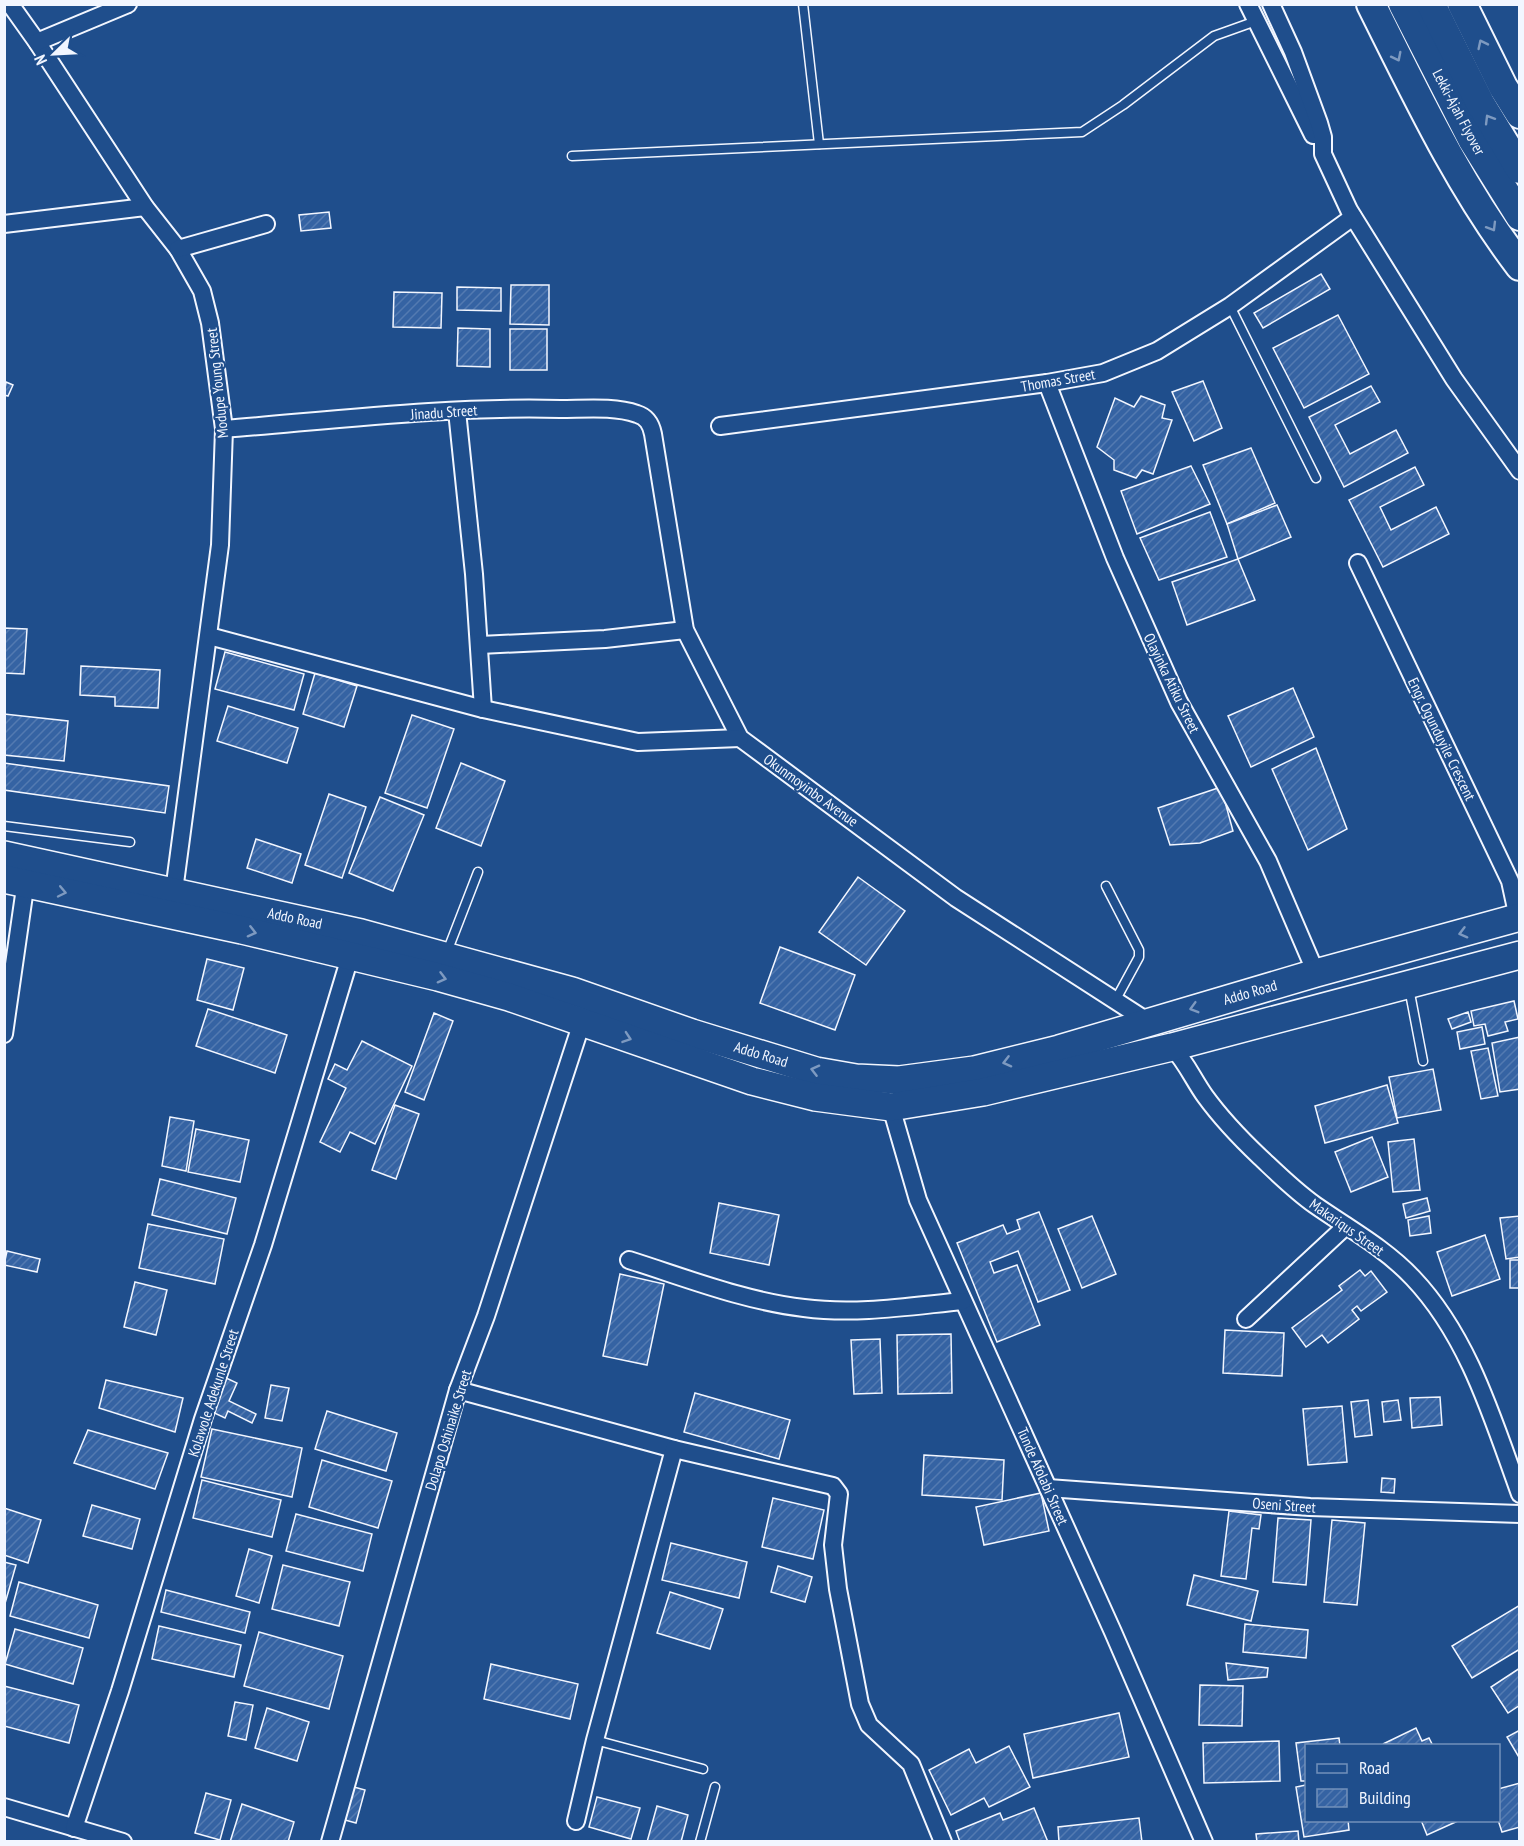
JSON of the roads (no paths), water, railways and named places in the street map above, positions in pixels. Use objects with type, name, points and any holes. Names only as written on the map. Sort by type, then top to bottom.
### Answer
[{"type":"highway","points":[[1371,4],[1430,122],[1500,240],[1520,266]]},
{"type":"highway","name":"Lekki-Ajah Flyover","points":[[1403,4],[1472,139],[1520,216]]},
{"type":"highway","name":"Lekki-Ajah Flyover","points":[[1431,4],[1480,103],[1520,169]]},
{"type":"highway","points":[[1462,4],[1503,87],[1520,114]]},
{"type":"main road","name":"Addo Road","points":[[16,870],[174,891],[361,933],[572,991],[692,1033],[794,1064],[856,1078],[899,1080],[974,1070],[1059,1049],[1316,973],[1519,918]]},
{"type":"main road","name":"Addo Road","points":[[16,870],[242,930],[438,977],[582,1022],[752,1081],[815,1097],[891,1107],[983,1092],[1172,1047],[1520,955]]},
{"type":"street","name":"Modupe Young Street","points":[[10,4],[38,42],[145,207],[178,249],[202,291],[210,323],[224,429],[220,544],[174,891]]},
{"type":"street","points":[[38,42],[128,4]]},
{"type":"street","points":[[1248,4],[1353,217],[1454,379],[1520,471]]},
{"type":"street","points":[[1271,4],[1293,52],[1319,123],[1323,137],[1323,154]]},
{"type":"street","points":[[4,224],[145,207]]},
{"type":"street","name":"Thomas Street","points":[[720,426],[1047,383],[1103,373],[1157,351],[1230,306],[1353,217]]},
{"type":"street","points":[[178,249],[266,224]]},
{"type":"street","name":"Olayinka Atiku Street","points":[[1047,383],[1115,558],[1179,702],[1268,861],[1316,973]]},
{"type":"street","name":"Jinadu Street","points":[[224,429],[457,411],[530,408],[610,410],[637,414],[651,425],[653,434]]},
{"type":"street","points":[[457,411],[480,645],[483,709]]},
{"type":"street","name":"Okunmoyinbo Avenue","points":[[653,434],[685,630],[740,738],[956,898],[1147,1022]]},
{"type":"street","name":"Engr. Ogunduyile Crescent","points":[[1358,563],[1515,879],[1519,918]]},
{"type":"street","points":[[480,645],[605,639],[685,630]]},
{"type":"street","points":[[209,636],[483,709],[638,742],[740,738]]},
{"type":"street","points":[[4,1034],[16,870]]},
{"type":"street","name":"Kolawole Adekunle Street","points":[[75,1828],[120,1692],[203,1419],[264,1245],[350,957]]},
{"type":"street","name":"Dolapo Oshinaike Street","points":[[330,1842],[458,1390],[486,1317],[582,1022]]},
{"type":"street","name":"Makariqus Street","points":[[1172,1047],[1187,1064],[1203,1093],[1225,1122],[1312,1203],[1372,1242],[1413,1278],[1437,1307],[1462,1351],[1490,1410],[1520,1494]]},
{"type":"street","name":"Tunde Afolabi Street","points":[[891,1107],[918,1200],[1204,1842]]},
{"type":"street","points":[[1246,1319],[1346,1226]]},
{"type":"street","points":[[629,1260],[758,1301],[805,1308],[876,1309],[963,1301]]},
{"type":"street","points":[[458,1390],[674,1449],[833,1486],[837,1489],[839,1494],[833,1545],[838,1589],[860,1704],[869,1725],[911,1764],[943,1842]]},
{"type":"street","points":[[576,1821],[595,1740],[674,1449]]},
{"type":"street","name":"Oseni Street","points":[[1048,1488],[1310,1507],[1520,1514]]},
{"type":"street","points":[[4,1807],[123,1842]]},
{"type":"lane","points":[[803,4],[819,144]]},
{"type":"lane","points":[[572,156],[1082,132],[1123,105],[1214,36],[1256,21]]},
{"type":"lane","points":[[1230,306],[1316,478]]},
{"type":"lane","points":[[4,826],[130,842]]},
{"type":"lane","points":[[445,955],[478,872]]},
{"type":"lane","points":[[1106,886],[1140,950],[1115,1000]]},
{"type":"lane","points":[[1408,983],[1423,1061]]},
{"type":"lane","points":[[595,1740],[703,1769]]},
{"type":"lane","points":[[700,1842],[715,1787]]}]
